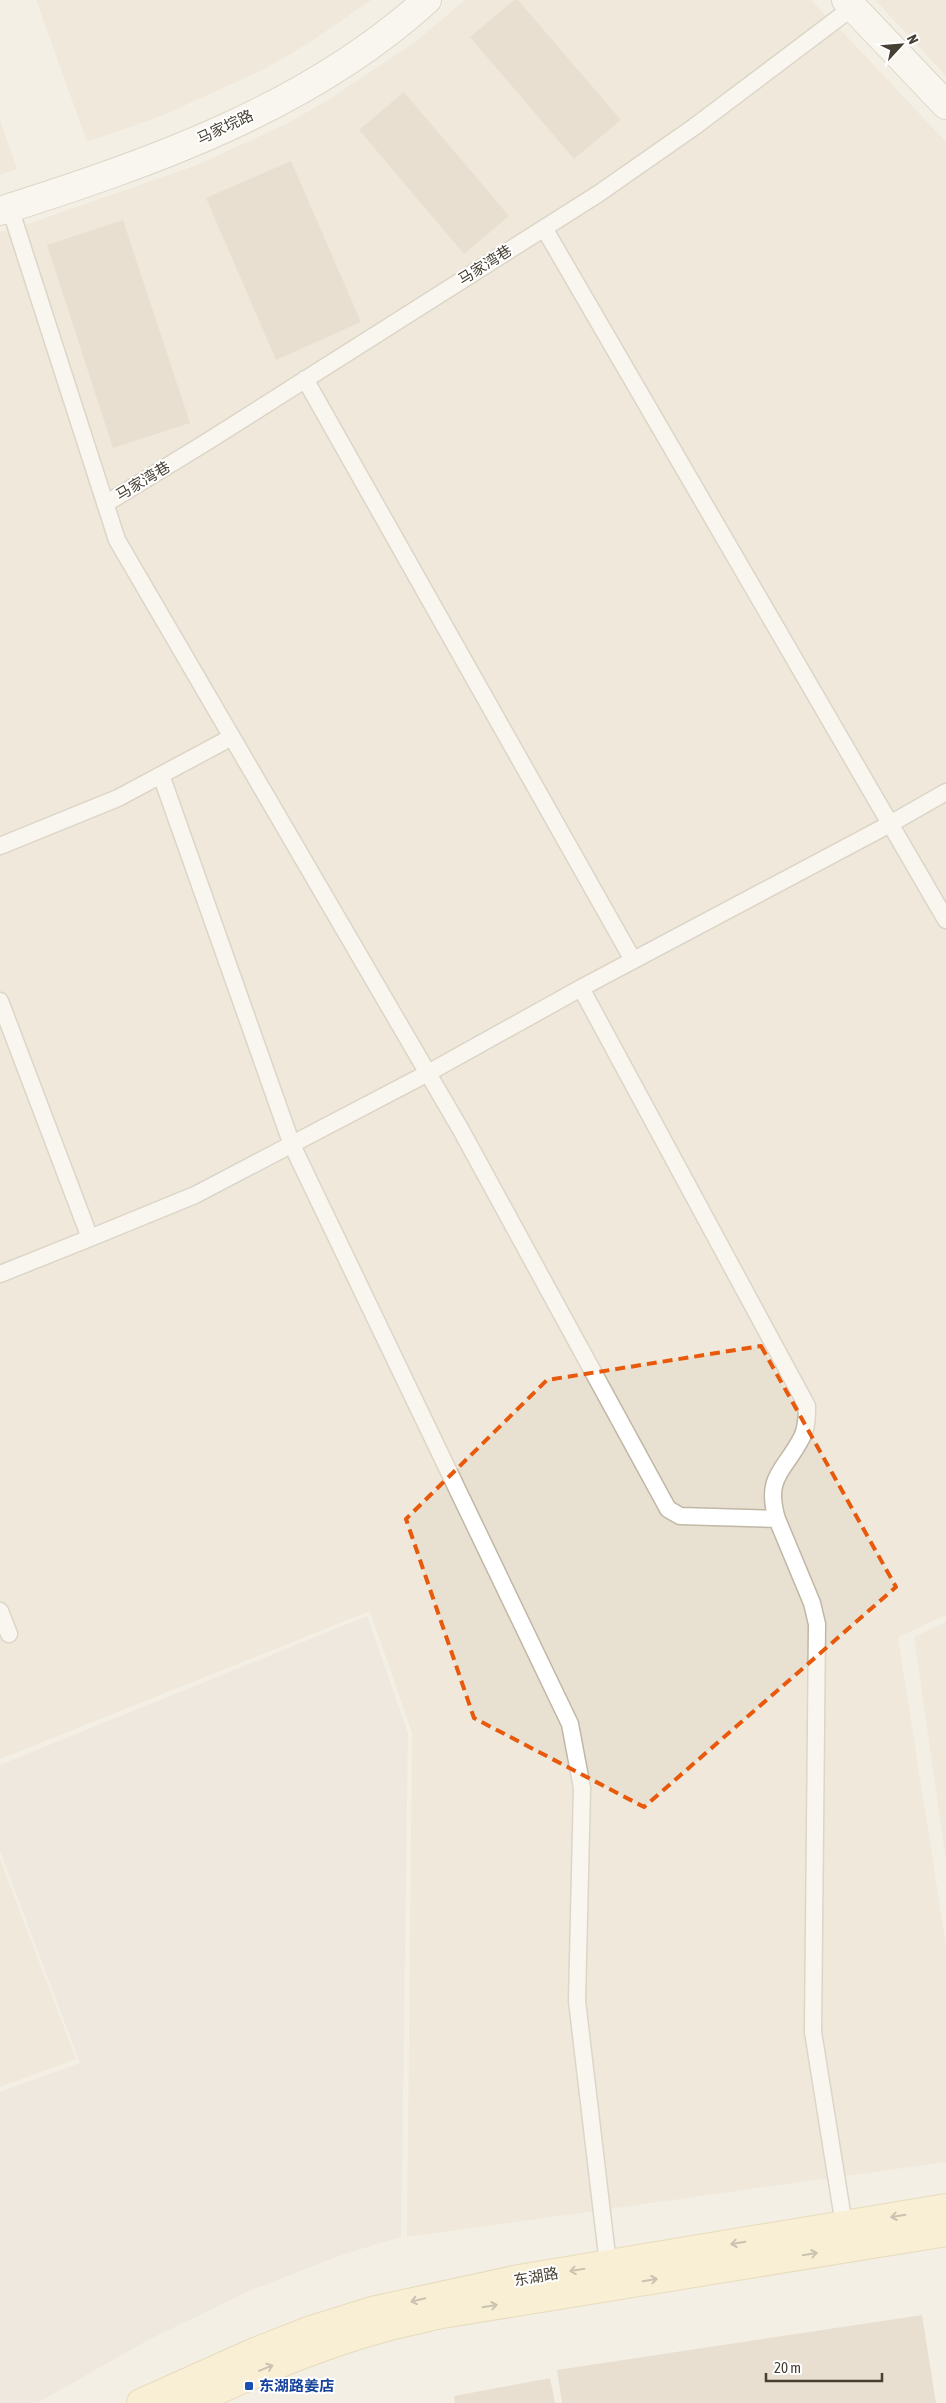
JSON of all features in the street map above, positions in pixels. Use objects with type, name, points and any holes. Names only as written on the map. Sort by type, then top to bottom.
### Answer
[{"type":"main road","name":"东湖路","points":[[141,2403],[255,2352],[311,2330],[372,2311],[519,2279],[946,2208]]},
{"type":"main road","name":"东湖路","points":[[190,2403],[263,2370],[318,2349],[378,2329],[442,2314],[946,2232]]},
{"type":"street","name":"马家垸路","points":[[5,209],[100,178],[225,129],[292,94],[357,55],[398,26],[427,0]]},
{"type":"street","points":[[850,4],[946,104]]},
{"type":"lane","name":"马家湾巷","points":[[105,504],[544,228],[694,127],[850,4]]},
{"type":"lane","points":[[5,209],[116,540],[461,1130],[668,1509],[680,1516],[776,1520]]},
{"type":"lane","points":[[544,228],[946,920]]},
{"type":"lane","points":[[305,379],[633,960]]},
{"type":"lane","points":[[0,846],[118,798],[232,737]]},
{"type":"lane","points":[[161,775],[292,1145],[570,1724],[582,1788],[576,2001],[608,2264]]},
{"type":"lane","points":[[0,1274],[195,1195],[428,1074],[581,988],[890,824],[946,792]]},
{"type":"lane","points":[[581,988],[807,1406],[807,1420],[802,1436],[779,1471],[773,1488],[771,1502],[776,1520],[812,1603],[817,1624],[813,2032],[844,2225]]},
{"type":"lane","points":[[0,1001],[90,1238]]},
{"type":"lane","points":[[0,1611],[10,1634]]},
{"type":"highlighted area","points":[[761,1346],[896,1587],[644,1807],[474,1718],[406,1519],[547,1380]]},
{"type":"shaded area","points":[[36,0],[371,0],[315,39],[267,68],[161,116],[87,142]]},
{"type":"shaded area","points":[[465,0],[811,0],[828,18],[595,190],[199,439],[111,491],[22,226],[197,165],[286,124],[328,100],[415,42]]},
{"type":"shaded area","points":[[875,0],[946,0],[946,76]]},
{"type":"shaded area","points":[[837,26],[946,142],[946,1615],[898,1637],[946,1945],[946,2162],[407,2237],[412,1733],[370,1611],[0,1759],[0,232],[11,228],[102,512],[170,471]]},
{"type":"shaded area","points":[[0,120],[17,169],[0,175]]},
{"type":"shaded area","points":[[367,1616],[408,1733],[401,2237],[344,2254],[249,2291],[148,2340],[37,2403],[0,2403],[0,2092],[80,2063],[0,1851],[0,1765]]},
{"type":"shaded area","points":[[946,1622],[946,1860],[914,1637]]},
{"type":"shaded area","points":[[0,1859],[76,2059],[0,2087]]},
{"type":"building","points":[[514,0],[518,0],[621,120],[574,159],[470,37]]},
{"type":"building","points":[[404,92],[509,216],[464,254],[359,130]]},
{"type":"building","points":[[291,161],[361,322],[276,360],[206,198]]},
{"type":"building","points":[[123,220],[190,423],[113,448],[47,245]]},
{"type":"building","points":[[922,2315],[936,2403],[562,2403],[557,2370]]},
{"type":"building","points":[[550,2378],[555,2403],[455,2403],[454,2396]]},
{"type":"place","name":"东湖路姜店","points":[[249,2386]]}]
